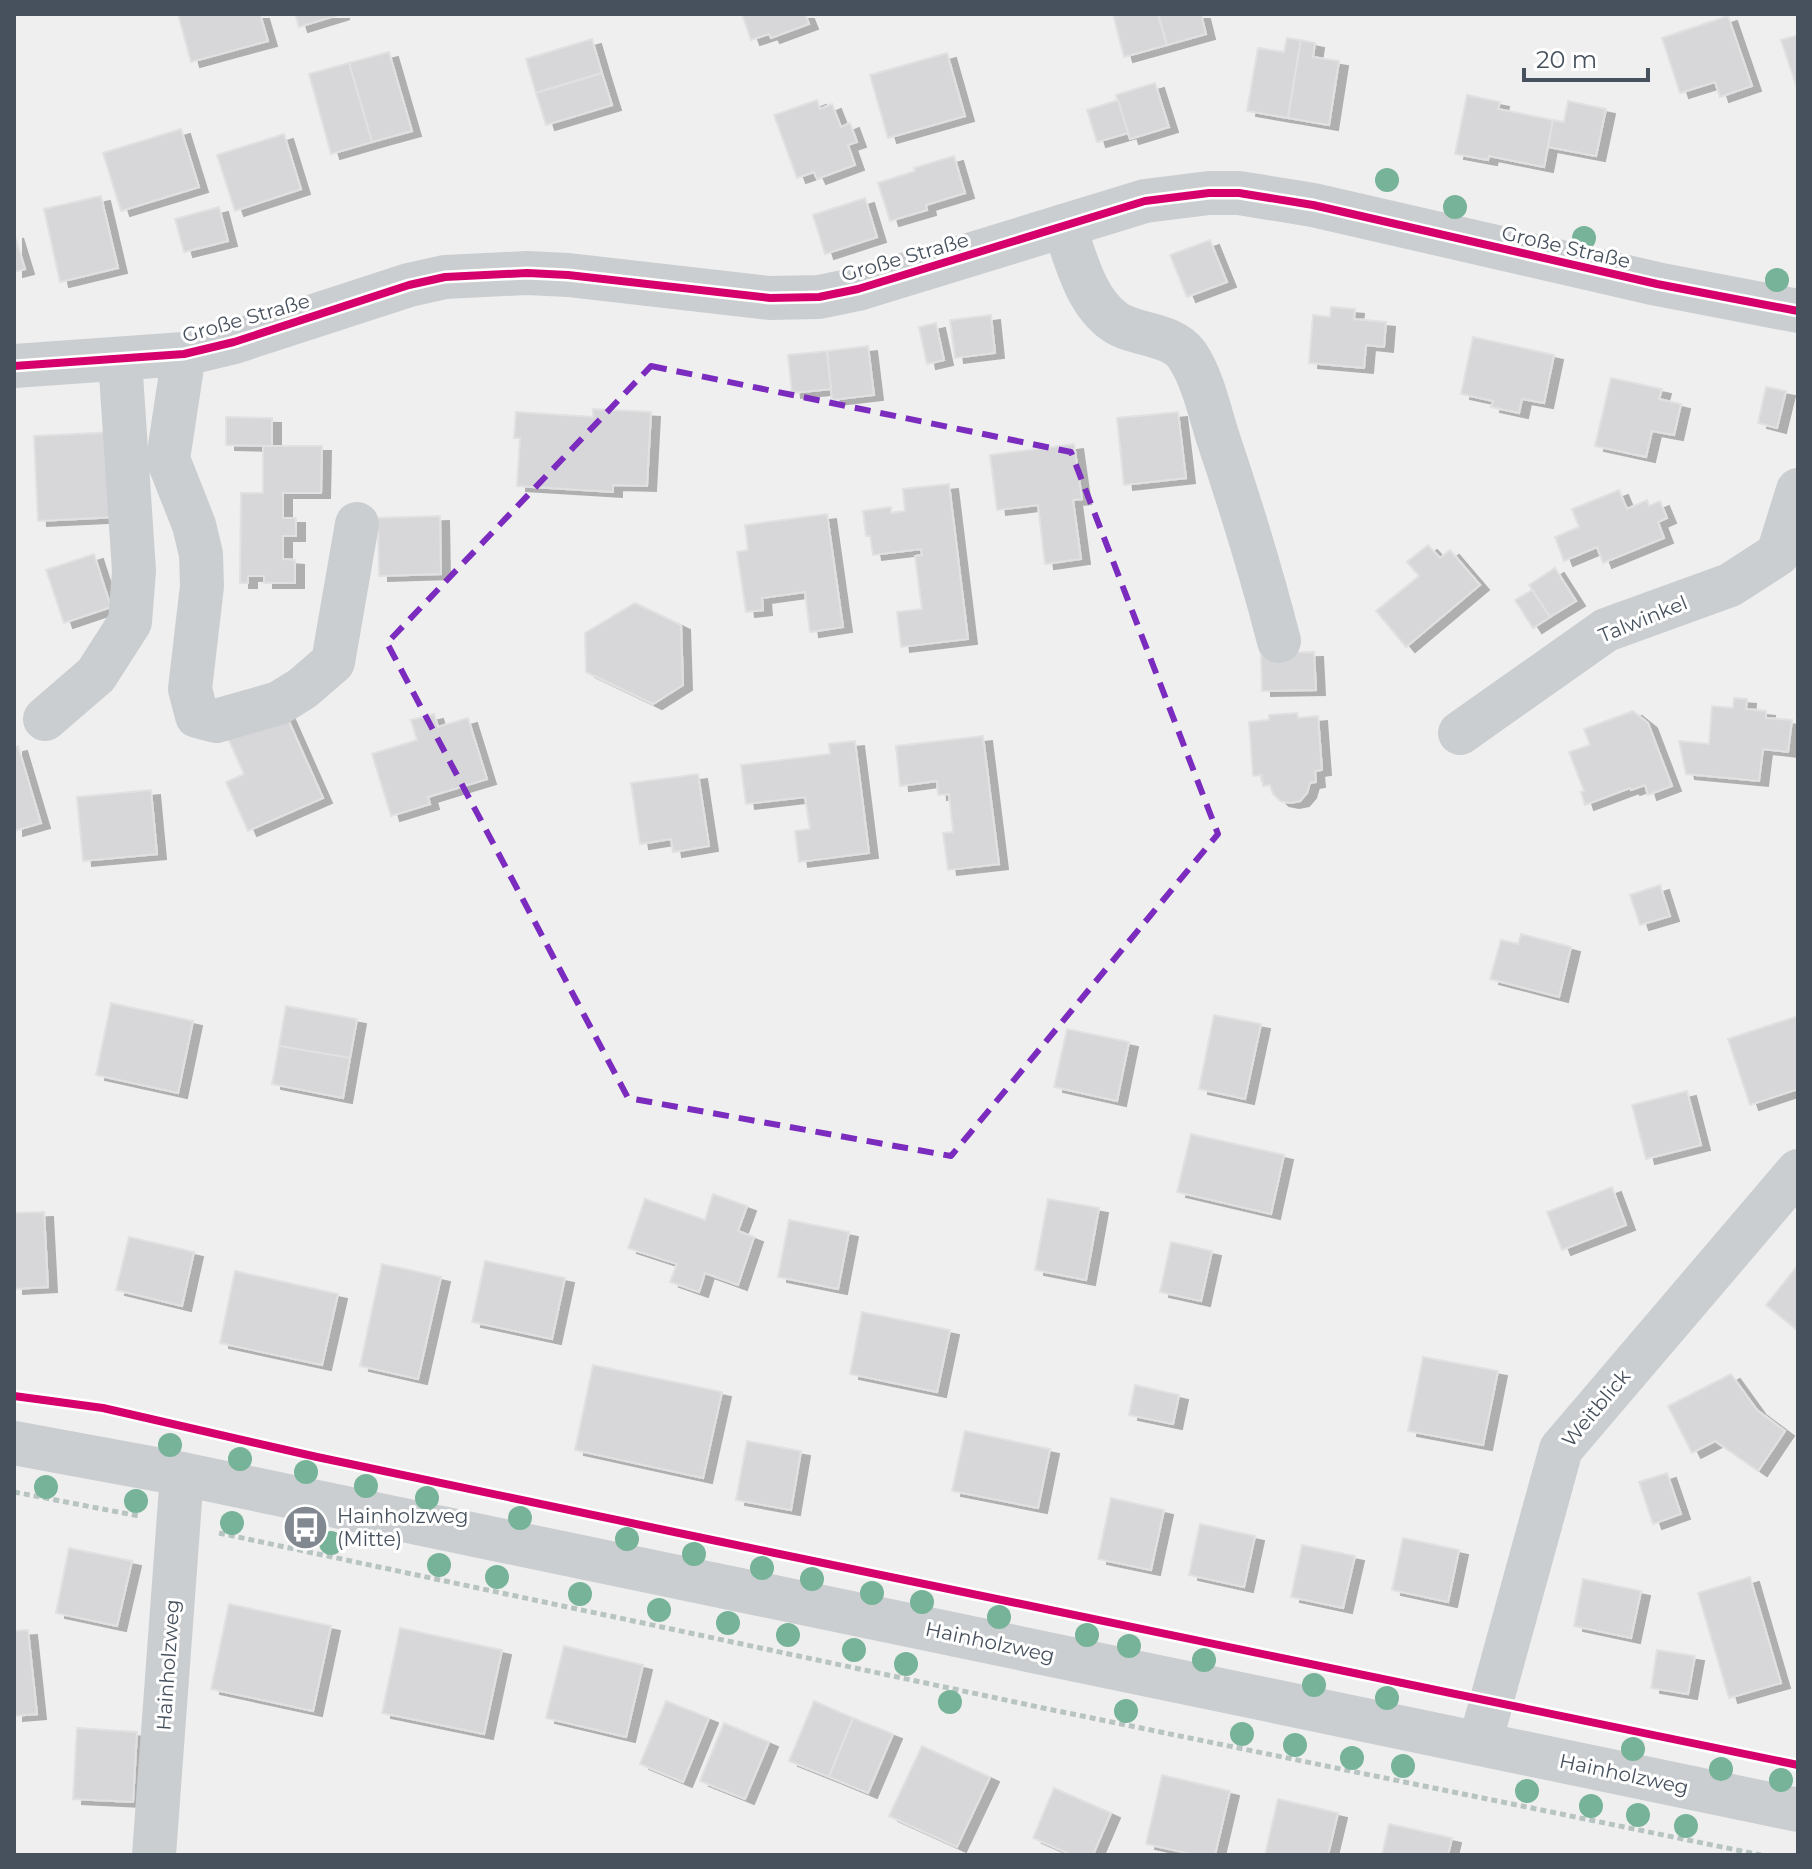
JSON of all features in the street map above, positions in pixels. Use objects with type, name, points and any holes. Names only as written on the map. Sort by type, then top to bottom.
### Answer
[{"type":"street","name":"Große Straße","points":[[14,366],[184,354],[234,342],[409,285],[445,277],[527,273],[770,298],[819,297],[858,289],[1145,201],[1209,193],[1239,193],[1313,205],[1657,284],[1798,311]]},
{"type":"street","points":[[1064,226],[1085,285],[1102,310],[1116,323],[1168,341],[1186,352],[1198,378],[1254,545],[1279,641]]},
{"type":"street","points":[[184,354],[168,459],[194,525],[201,554],[202,586],[190,689],[197,716],[216,721],[279,703],[303,688],[333,662],[357,524]]},
{"type":"street","points":[[45,719],[96,675],[130,622],[134,571],[120,359]]},
{"type":"street","name":"Talwinkel","points":[[1460,733],[1606,630],[1730,585],[1778,554],[1798,490]]},
{"type":"street","name":"Weitblick","points":[[1480,1743],[1561,1449],[1798,1171]]},
{"type":"street","name":"Hainholzweg","points":[[14,1443],[182,1474],[1798,1810]]},
{"type":"street","name":"Hainholzweg","points":[[154,1855],[182,1474]]},
{"type":"path","points":[[14,1492],[1761,1855]]},
{"type":"highlighted area","points":[[651,366],[1071,452],[1218,834],[951,1156],[628,1098],[387,643]]},
{"type":"building","points":[[178,14],[260,14],[268,41],[191,62]]},
{"type":"building","points":[[295,14],[341,14],[299,27]]},
{"type":"building","points":[[742,14],[805,14],[809,24],[771,38],[769,34],[751,40]]},
{"type":"building","points":[[1113,14],[1158,14],[1167,45],[1124,57]]},
{"type":"building","points":[[1158,14],[1201,14],[1206,34],[1167,45]]},
{"type":"building","points":[[1728,16],[1752,86],[1720,97],[1715,82],[1680,93],[1662,38]]},
{"type":"building","points":[[1798,35],[1798,91],[1781,40]]},
{"type":"building","points":[[1287,38],[1301,40],[1288,118],[1247,111],[1258,48],[1284,52]]},
{"type":"building","points":[[592,39],[602,73],[536,93],[526,59]]},
{"type":"building","points":[[1301,40],[1315,43],[1313,57],[1339,61],[1329,125],[1288,118]]},
{"type":"building","points":[[389,52],[412,131],[372,142],[349,63]]},
{"type":"building","points":[[947,53],[965,116],[888,138],[870,75]]},
{"type":"building","points":[[349,63],[372,142],[331,154],[309,74]]},
{"type":"building","points":[[602,73],[612,105],[546,125],[536,93]]},
{"type":"building","points":[[1155,83],[1169,127],[1130,139],[1116,95]]},
{"type":"building","points":[[1467,95],[1500,102],[1498,109],[1553,120],[1544,167],[1489,156],[1488,160],[1455,154]]},
{"type":"building","points":[[817,100],[820,109],[832,104],[841,127],[850,123],[857,142],[848,145],[855,165],[817,179],[814,172],[797,178],[774,115]]},
{"type":"building","points":[[1118,100],[1128,133],[1097,142],[1087,110]]},
{"type":"building","points":[[1568,101],[1606,109],[1596,156],[1548,147],[1553,120],[1564,122]]},
{"type":"building","points":[[181,129],[199,187],[121,211],[103,153]]},
{"type":"building","points":[[284,134],[301,189],[235,211],[217,155]]},
{"type":"building","points":[[954,156],[965,193],[926,205],[927,210],[890,221],[878,183]]},
{"type":"building","points":[[101,196],[118,268],[60,282],[44,209]]},
{"type":"building","points":[[865,198],[877,237],[825,254],[813,215]]},
{"type":"building","points":[[219,207],[228,241],[184,252],[175,219]]},
{"type":"building","points":[[14,233],[25,269],[14,272]]},
{"type":"building","points":[[1210,240],[1227,282],[1187,297],[1170,255]]},
{"type":"building","points":[[1331,307],[1355,309],[1354,319],[1386,322],[1384,347],[1366,345],[1364,368],[1309,363],[1313,315],[1330,317]]},
{"type":"building","points":[[991,315],[995,353],[955,358],[950,320]]},
{"type":"building","points":[[936,323],[944,360],[927,364],[919,327]]},
{"type":"building","points":[[1473,337],[1554,355],[1544,403],[1522,399],[1519,413],[1491,407],[1493,401],[1461,394]]},
{"type":"building","points":[[868,346],[874,395],[832,400],[827,351]]},
{"type":"building","points":[[827,351],[831,389],[792,393],[788,355]]},
{"type":"building","points":[[1611,378],[1662,389],[1659,399],[1681,404],[1674,435],[1652,431],[1646,457],[1595,446]]},
{"type":"building","points":[[1766,387],[1786,391],[1777,428],[1758,423]]},
{"type":"building","points":[[593,409],[651,412],[647,486],[613,485],[613,492],[517,486],[520,438],[514,438],[516,412],[593,417]]},
{"type":"building","points":[[1178,412],[1186,478],[1124,485],[1117,418]]},
{"type":"building","points":[[226,417],[272,418],[272,446],[226,445]]},
{"type":"building","points":[[114,432],[118,517],[38,521],[34,436]]},
{"type":"building","points":[[1074,444],[1082,499],[1073,500],[1081,559],[1045,564],[1038,505],[997,510],[990,455]]},
{"type":"building","points":[[263,446],[322,446],[321,493],[283,493],[283,518],[296,518],[296,536],[283,536],[283,559],[295,560],[295,583],[264,583],[264,576],[248,576],[248,583],[240,583],[241,493],[263,493]]},
{"type":"building","points":[[949,484],[968,639],[901,647],[897,612],[922,609],[915,556],[922,555],[921,549],[873,555],[870,536],[866,536],[863,511],[891,507],[891,513],[905,511],[903,489]]},
{"type":"building","points":[[1619,490],[1627,509],[1647,500],[1649,506],[1660,501],[1667,518],[1658,522],[1664,538],[1603,563],[1597,547],[1564,561],[1555,537],[1579,527],[1572,509]]},
{"type":"building","points":[[827,514],[843,627],[810,632],[805,592],[762,598],[763,610],[746,612],[737,552],[748,550],[745,525]]},
{"type":"building","points":[[440,516],[441,574],[379,576],[378,518]]},
{"type":"building","points":[[1428,545],[1440,558],[1450,550],[1480,585],[1406,647],[1376,611],[1419,576],[1407,562]]},
{"type":"building","points":[[94,554],[111,607],[64,623],[46,570]]},
{"type":"building","points":[[1555,568],[1576,601],[1550,617],[1529,585]]},
{"type":"building","points":[[1532,590],[1550,617],[1533,628],[1515,600]]},
{"type":"building","points":[[635,603],[681,625],[683,685],[653,704],[586,672],[585,633]]},
{"type":"building","points":[[1314,652],[1316,690],[1262,691],[1261,653]]},
{"type":"building","points":[[1734,698],[1747,699],[1746,709],[1766,711],[1766,718],[1792,720],[1788,752],[1763,749],[1759,781],[1686,774],[1679,741],[1709,744],[1712,706],[1733,708]]},
{"type":"building","points":[[283,708],[323,798],[248,831],[226,782],[244,774],[226,734]]},
{"type":"building","points":[[1633,711],[1648,723],[1672,786],[1648,795],[1645,785],[1630,788],[1585,805],[1581,792],[1584,791],[1569,752],[1590,745],[1584,729]]},
{"type":"building","points":[[1297,713],[1298,718],[1318,716],[1322,770],[1315,771],[1316,782],[1310,783],[1300,801],[1290,803],[1280,801],[1270,785],[1263,786],[1262,775],[1253,776],[1249,722],[1269,720],[1269,715]]},
{"type":"building","points":[[434,714],[438,727],[468,718],[487,779],[428,797],[430,804],[391,816],[372,754],[417,740],[411,720]]},
{"type":"building","points":[[983,736],[999,864],[948,870],[943,833],[953,832],[949,794],[938,795],[937,781],[900,786],[896,746]]},
{"type":"building","points":[[855,741],[869,853],[799,862],[795,831],[810,829],[805,797],[746,804],[741,765],[830,754],[829,744]]},
{"type":"building","points":[[18,746],[41,823],[14,831],[14,747]]},
{"type":"building","points":[[698,774],[709,846],[673,852],[671,839],[640,844],[631,783]]},
{"type":"building","points":[[151,790],[157,854],[83,861],[77,797]]},
{"type":"building","points":[[1660,885],[1670,916],[1640,925],[1630,895]]},
{"type":"building","points":[[1521,934],[1571,947],[1559,997],[1490,979],[1501,940],[1518,944]]},
{"type":"building","points":[[111,1003],[193,1021],[178,1093],[96,1075]]},
{"type":"building","points":[[286,1006],[357,1019],[350,1058],[279,1046]]},
{"type":"building","points":[[1214,1015],[1261,1024],[1245,1099],[1199,1089]]},
{"type":"building","points":[[1798,1016],[1798,1089],[1750,1105],[1728,1039]]},
{"type":"building","points":[[1067,1029],[1129,1042],[1117,1101],[1054,1087]]},
{"type":"building","points":[[279,1046],[350,1058],[343,1098],[272,1084]]},
{"type":"building","points":[[1687,1091],[1701,1145],[1646,1159],[1632,1105]]},
{"type":"building","points":[[1191,1134],[1284,1155],[1271,1214],[1177,1192]]},
{"type":"building","points":[[1612,1187],[1626,1225],[1562,1250],[1547,1212]]},
{"type":"building","points":[[713,1194],[747,1206],[738,1231],[754,1237],[738,1285],[705,1273],[699,1292],[670,1282],[677,1264],[628,1248],[645,1199],[705,1220]]},
{"type":"building","points":[[1048,1199],[1099,1208],[1086,1280],[1035,1270]]},
{"type":"building","points":[[44,1212],[48,1287],[14,1289],[14,1213]]},
{"type":"building","points":[[789,1220],[849,1232],[838,1289],[778,1277]]},
{"type":"building","points":[[129,1237],[194,1252],[182,1306],[116,1290]]},
{"type":"building","points":[[1171,1242],[1212,1251],[1201,1301],[1160,1292]]},
{"type":"building","points":[[485,1261],[565,1278],[552,1339],[472,1322]]},
{"type":"building","points":[[382,1264],[441,1277],[418,1379],[360,1366]]},
{"type":"building","points":[[1798,1265],[1798,1331],[1766,1305]]},
{"type":"building","points":[[235,1271],[338,1294],[322,1365],[220,1343]]},
{"type":"building","points":[[862,1312],[950,1330],[937,1392],[850,1374]]},
{"type":"building","points":[[1423,1357],[1498,1371],[1483,1445],[1408,1431]]},
{"type":"building","points":[[593,1365],[722,1392],[703,1478],[575,1450]]},
{"type":"building","points":[[1731,1374],[1757,1410],[1785,1431],[1758,1471],[1715,1441],[1692,1453],[1668,1406]]},
{"type":"building","points":[[1135,1385],[1179,1395],[1173,1424],[1129,1415]]},
{"type":"building","points":[[965,1431],[1050,1449],[1038,1508],[952,1491]]},
{"type":"building","points":[[747,1441],[801,1451],[791,1510],[736,1500]]},
{"type":"building","points":[[1667,1473],[1681,1514],[1653,1524],[1639,1482]]},
{"type":"building","points":[[1111,1498],[1164,1510],[1151,1570],[1098,1559]]},
{"type":"building","points":[[1200,1524],[1255,1536],[1244,1587],[1189,1575]]},
{"type":"building","points":[[1403,1538],[1459,1550],[1448,1602],[1392,1590]]},
{"type":"building","points":[[1302,1545],[1355,1556],[1343,1608],[1291,1597]]},
{"type":"building","points":[[69,1548],[132,1561],[117,1626],[56,1613]]},
{"type":"building","points":[[1750,1577],[1781,1683],[1729,1698],[1698,1593]]},
{"type":"building","points":[[1583,1579],[1641,1591],[1631,1638],[1574,1626]]},
{"type":"building","points":[[229,1604],[331,1626],[313,1711],[211,1689]]},
{"type":"building","points":[[400,1628],[502,1650],[484,1734],[382,1713]]},
{"type":"building","points":[[28,1630],[37,1714],[14,1716],[14,1631]]},
{"type":"building","points":[[564,1646],[643,1665],[626,1737],[546,1718]]},
{"type":"building","points":[[1657,1650],[1695,1656],[1688,1694],[1651,1688]]},
{"type":"building","points":[[666,1701],[709,1718],[683,1782],[640,1764]]},
{"type":"building","points":[[814,1701],[853,1718],[829,1777],[789,1761]]},
{"type":"building","points":[[853,1718],[893,1734],[868,1793],[829,1777]]},
{"type":"building","points":[[724,1723],[769,1742],[745,1799],[700,1781]]},
{"type":"building","points":[[77,1728],[137,1732],[133,1802],[73,1799]]},
{"type":"building","points":[[922,1746],[990,1777],[957,1847],[889,1816]]},
{"type":"building","points":[[1162,1775],[1230,1791],[1215,1855],[1196,1855],[1146,1844]]},
{"type":"building","points":[[1054,1788],[1111,1813],[1093,1855],[1072,1855],[1033,1838]]},
{"type":"building","points":[[1278,1799],[1338,1813],[1328,1855],[1265,1855]]},
{"type":"building","points":[[1389,1824],[1452,1838],[1448,1855],[1382,1855]]},
{"type":"cycle path","points":[[14,366],[184,354],[234,342],[409,285],[445,277],[527,273],[568,275],[770,298],[819,297],[858,289],[1145,201],[1209,193],[1239,193],[1313,205],[1657,284],[1798,311]]},
{"type":"cycle path","points":[[14,1396],[103,1408],[317,1457],[1798,1765]]},
{"type":"place","name":"Hainholzweg (Mitte)","points":[[306,1527]]}]
